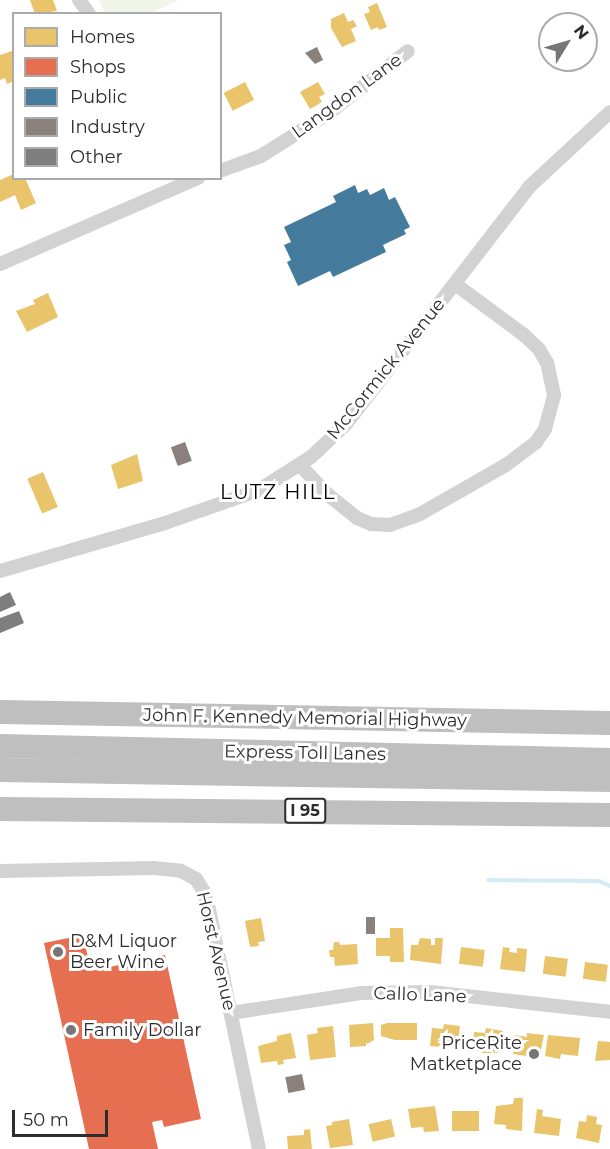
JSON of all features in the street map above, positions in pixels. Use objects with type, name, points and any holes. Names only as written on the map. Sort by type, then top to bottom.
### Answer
[{"type":"highway","name":"John F. Kennedy Memorial Highway","points":[[0,712],[610,723]]},
{"type":"highway","name":"Express Toll Lanes","points":[[0,746],[610,760]]},
{"type":"highway","name":"Express Toll Lanes","points":[[0,770],[610,780]]},
{"type":"highway","name":"I 95","points":[[0,809],[610,815]]},
{"type":"street","name":"Langdon Lane","points":[[222,170],[261,156],[320,119],[408,51]]},
{"type":"street","name":"McCormick Avenue","points":[[0,571],[204,510],[260,490],[300,465],[346,424],[529,187],[610,112]]},
{"type":"street","points":[[0,264],[172,183],[188,180]]},
{"type":"street","points":[[300,465],[326,493],[357,518],[371,524],[390,525],[420,514],[506,465],[536,442],[545,429],[554,395],[547,363],[539,349],[524,335],[454,284]]},
{"type":"street","name":"Horst Avenue","points":[[0,871],[154,868],[190,874],[204,892],[259,1149]]},
{"type":"street","name":"Callo Lane","points":[[231,1013],[362,993],[430,992],[610,1012]]},
{"type":"shaded area","points":[[99,0],[179,0],[153,12],[104,12]]},
{"type":"building: Homes","points":[[30,0],[53,0],[57,11],[50,12],[34,12]]},
{"type":"building: Homes","points":[[377,3],[387,27],[371,30],[364,14],[370,12],[368,7]]},
{"type":"building: Homes","points":[[344,13],[348,22],[353,20],[357,26],[351,29],[356,41],[342,47],[331,28],[331,19]]},
{"type":"building: Homes","points":[[12,51],[12,82],[7,84],[5,78],[0,80],[0,55]]},
{"type":"building: Homes","points":[[245,82],[254,100],[233,111],[224,93]]},
{"type":"building: Homes","points":[[318,82],[325,94],[319,97],[322,102],[310,109],[300,92]]},
{"type":"building: Homes","points":[[12,175],[12,180],[26,180],[36,203],[21,210],[15,195],[0,202],[0,180]]},
{"type":"building: Homes","points":[[48,293],[58,317],[27,332],[16,311],[35,304],[33,300]]},
{"type":"building: Homes","points":[[137,454],[143,481],[118,489],[111,465]]},
{"type":"building: Homes","points":[[43,472],[58,507],[42,514],[27,479]]},
{"type":"building: Homes","points":[[261,918],[265,941],[258,942],[259,946],[250,947],[245,921]]},
{"type":"building: Homes","points":[[390,928],[403,928],[404,962],[390,962],[390,956],[376,956],[376,938],[390,938]]},
{"type":"building: Homes","points":[[420,938],[431,939],[431,945],[435,945],[435,938],[443,938],[441,964],[410,960],[411,945],[418,945]]},
{"type":"building: Homes","points":[[334,942],[339,942],[340,945],[357,944],[358,964],[335,966],[334,957],[330,957],[329,950],[333,950]]},
{"type":"building: Homes","points":[[461,947],[485,950],[483,967],[459,964]]},
{"type":"building: Homes","points":[[503,947],[510,948],[509,952],[517,953],[517,948],[527,949],[525,972],[500,969]]},
{"type":"building: Homes","points":[[545,956],[568,959],[566,977],[543,974]]},
{"type":"building: Homes","points":[[585,962],[608,965],[606,982],[583,979]]},
{"type":"building: Homes","points":[[373,1023],[374,1040],[367,1044],[366,1041],[366,1046],[350,1047],[349,1025]]},
{"type":"building: Homes","points":[[417,1023],[417,1040],[395,1040],[381,1036],[381,1025]]},
{"type":"building: Homes","points":[[444,1024],[460,1026],[457,1048],[430,1046],[432,1028],[443,1029]]},
{"type":"building: Homes","points":[[333,1026],[336,1057],[310,1060],[307,1035],[318,1033],[317,1028]]},
{"type":"building: Homes","points":[[486,1028],[503,1031],[498,1053],[491,1052],[490,1055],[472,1049],[474,1032],[485,1033]]},
{"type":"building: Homes","points":[[291,1033],[296,1058],[283,1060],[284,1064],[278,1065],[277,1061],[261,1063],[258,1046],[277,1041],[277,1036]]},
{"type":"building: Homes","points":[[527,1033],[544,1035],[539,1058],[513,1054],[515,1035],[527,1037]]},
{"type":"building: Homes","points":[[548,1035],[580,1038],[578,1056],[561,1054],[560,1059],[545,1056]]},
{"type":"building: Homes","points":[[598,1041],[610,1042],[610,1060],[595,1061]]},
{"type":"building: Homes","points":[[514,1098],[523,1098],[522,1131],[506,1129],[506,1125],[494,1124],[496,1106],[513,1104]]},
{"type":"building: Homes","points":[[435,1106],[439,1131],[424,1132],[423,1127],[411,1128],[408,1109]]},
{"type":"building: Homes","points":[[537,1109],[543,1110],[542,1116],[561,1119],[559,1136],[534,1133]]},
{"type":"building: Homes","points":[[452,1111],[479,1111],[479,1131],[452,1131]]},
{"type":"building: Homes","points":[[587,1115],[597,1117],[596,1124],[602,1125],[599,1143],[576,1138],[579,1121],[586,1122]]},
{"type":"building: Homes","points":[[349,1119],[353,1145],[330,1148],[326,1126],[332,1125],[332,1122]]},
{"type":"building: Homes","points":[[391,1119],[395,1137],[373,1142],[369,1124]]},
{"type":"building: Homes","points":[[310,1129],[312,1149],[288,1149],[287,1136],[304,1135],[304,1130]]},
{"type":"building: Shops","points":[[83,935],[91,971],[165,955],[201,1119],[164,1127],[162,1120],[152,1122],[158,1149],[89,1149],[44,943]]},
{"type":"building: Public","points":[[355,185],[358,193],[367,189],[370,195],[384,188],[389,200],[395,197],[410,227],[404,230],[406,234],[383,245],[386,252],[333,277],[330,271],[298,286],[287,262],[291,260],[284,245],[291,242],[284,227],[336,202],[333,196]]},
{"type":"building: Industry","points":[[317,47],[323,60],[315,64],[305,53]]},
{"type":"building: Industry","points":[[185,442],[192,461],[178,466],[171,447]]},
{"type":"building: Industry","points":[[366,917],[375,917],[375,934],[366,934]]},
{"type":"building: Industry","points":[[302,1074],[305,1090],[288,1093],[285,1077]]},
{"type":"building: Other","points":[[10,592],[16,605],[0,612],[0,597]]},
{"type":"building: Other","points":[[19,611],[24,623],[0,633],[0,618]]},
{"type":"waterway","points":[[488,880],[599,881],[610,886]]},
{"type":"place","name":"D&M Liquor Beer Wine","points":[[58,952]]},
{"type":"place","name":"Family Dollar","points":[[71,1030]]},
{"type":"place","name":"PriceRite Matketplace","points":[[534,1054]]},
{"type":"district","name":"LUTZ HILL","points":[[278,492]]}]
